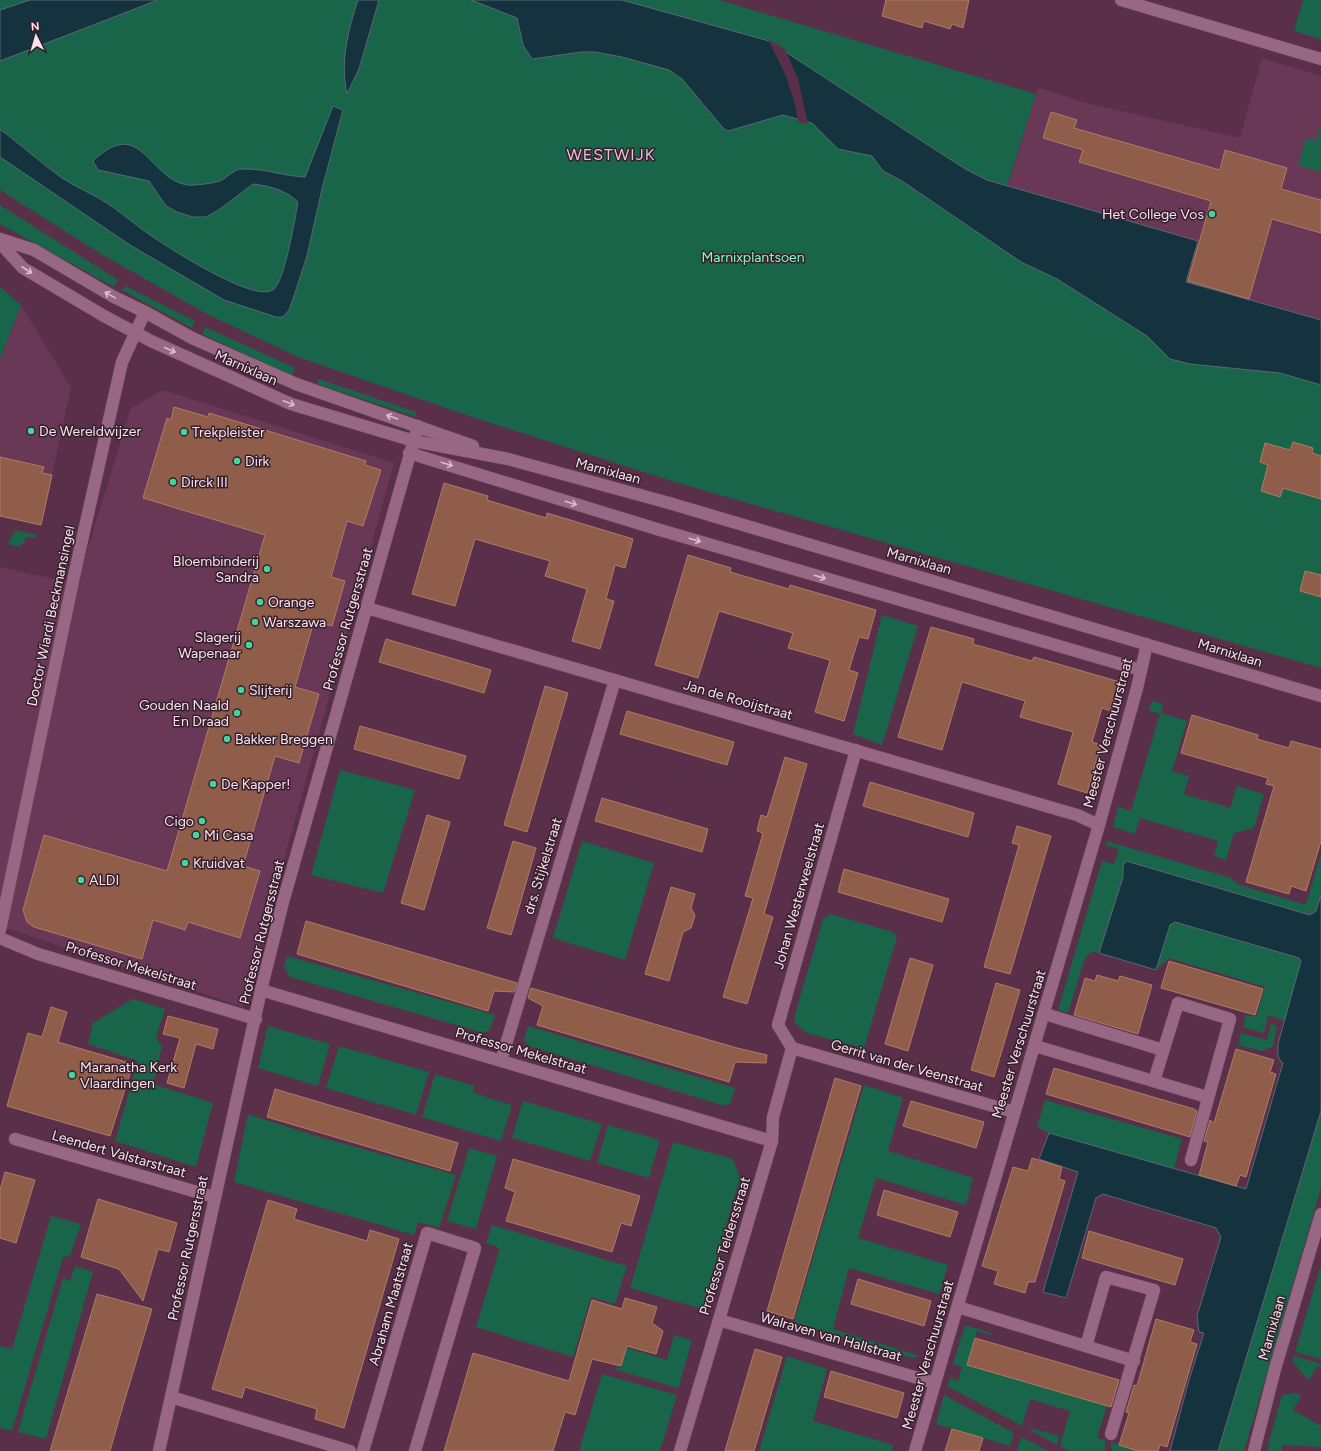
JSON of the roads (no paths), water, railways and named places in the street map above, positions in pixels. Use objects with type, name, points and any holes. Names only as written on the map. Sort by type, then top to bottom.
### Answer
[{"type":"street","points":[[1121,0],[1321,59]]},
{"type":"street","name":"Marnixlaan","points":[[0,239],[34,250],[114,297],[192,338],[296,384],[508,459]]},
{"type":"street","name":"Marnixlaan","points":[[0,242],[23,268],[104,316],[136,332],[150,341],[291,404],[414,441],[508,459],[669,503],[1321,696]]},
{"type":"street","name":"Doctor Wiardi Beckmansingel","points":[[0,930],[74,576],[121,368],[145,312]]},
{"type":"street","name":"Professor Rutgersstraat","points":[[159,1451],[214,1198],[256,1019],[261,990],[283,902],[368,608],[409,453],[418,426]]},
{"type":"street","points":[[409,453],[660,530],[1141,670]]},
{"type":"street","name":"Jan de Rooijstraat","points":[[368,608],[1077,815],[1099,825]]},
{"type":"street","name":"Meester Verschuurstraat","points":[[915,1451],[1014,1112],[1045,1014],[1099,825],[1147,644]]},
{"type":"street","name":"drs. Stijkelstraat","points":[[502,1061],[614,680]]},
{"type":"street","name":"Johan Westerweelstraat","points":[[792,1048],[778,1026],[856,750]]},
{"type":"street","name":"Professor Mekelstraat","points":[[0,938],[38,954],[256,1019]]},
{"type":"street","name":"Professor Mekelstraat","points":[[261,990],[772,1141]]},
{"type":"street","points":[[1154,1081],[1178,1003],[1230,1019],[1207,1097],[1191,1160]]},
{"type":"street","points":[[1045,1014],[1163,1050]]},
{"type":"street","points":[[1035,1046],[1207,1097]]},
{"type":"street","name":"Gerrit van der Veenstraat","points":[[792,1048],[1014,1112]]},
{"type":"street","name":"Professor Teldersstraat","points":[[680,1451],[772,1141],[773,1117],[792,1048]]},
{"type":"street","name":"Leendert Valstarstraat","points":[[15,1140],[214,1198]]},
{"type":"street","name":"Marnixlaan","points":[[1254,1451],[1275,1370],[1321,1214]]},
{"type":"street","name":"Abraham Maatstraat","points":[[363,1451],[427,1233],[475,1248],[415,1451]]},
{"type":"street","points":[[1086,1346],[1106,1277],[1154,1290],[1111,1434]]},
{"type":"street","points":[[958,1307],[1134,1361]]},
{"type":"street","name":"Walraven van Hallstraat","points":[[719,1320],[935,1383]]},
{"type":"street","points":[[171,1397],[350,1451]]},
{"type":"water","points":[[30,0],[158,0],[0,61],[0,10]]},
{"type":"water","points":[[358,0],[379,0],[359,69],[347,94],[344,70],[346,47]]},
{"type":"water","points":[[471,0],[622,0],[769,41],[967,170],[987,180],[1198,241],[1186,282],[1321,320],[1321,385],[1280,373],[1190,364],[1170,359],[1147,336],[1057,279],[1021,262],[902,181],[883,171],[872,156],[838,149],[812,123],[783,115],[728,131],[724,129],[682,79],[669,70],[622,57],[595,52],[582,52],[532,59],[523,45],[517,18]]},
{"type":"water","points":[[333,106],[343,110],[322,189],[307,256],[289,310],[283,317],[276,317],[224,300],[130,245],[0,157],[0,129],[62,178],[119,211],[148,234],[177,252],[214,274],[233,283],[265,292],[274,289],[282,274],[286,262],[298,202],[288,194],[277,189],[253,184],[220,209],[206,217],[193,217],[177,212],[166,206],[149,181],[98,170],[93,161],[109,149],[122,144],[134,147],[174,180],[187,185],[217,182],[223,180],[238,169],[249,169],[305,177]]},
{"type":"water","points":[[1126,861],[1310,915],[1316,911],[1321,895],[1321,1111],[1218,1451],[1170,1451],[1189,1380],[1204,1333],[1199,1332],[1197,1316],[1221,1237],[1216,1228],[1103,1194],[1096,1198],[1066,1298],[1043,1292],[1078,1172],[1039,1159],[1049,1133],[1246,1189],[1283,1063],[1278,1056],[1278,1044],[1301,961],[1299,958],[1175,922],[1170,925],[1156,970],[1099,953],[1123,877],[1123,866]]},
{"type":"place","name":"Het College Vos","points":[[1212,214]]},
{"type":"place","name":"De Wereldwijzer","points":[[31,431]]},
{"type":"place","name":"Trekpleister","points":[[184,432]]},
{"type":"place","name":"Dirk","points":[[237,461]]},
{"type":"place","name":"Dirck III","points":[[173,482]]},
{"type":"place","name":"Bloembinderij Sandra","points":[[267,569]]},
{"type":"place","name":"Orange","points":[[260,602]]},
{"type":"place","name":"Warszawa","points":[[255,622]]},
{"type":"place","name":"Slagerij Wapenaar","points":[[249,645]]},
{"type":"place","name":"Slijterij","points":[[241,690]]},
{"type":"place","name":"Gouden Naald En Draad","points":[[237,713]]},
{"type":"place","name":"Bakker Breggen","points":[[227,739]]},
{"type":"place","name":"De Kapper!","points":[[213,784]]},
{"type":"place","name":"Cigo","points":[[202,821]]},
{"type":"place","name":"Mi Casa","points":[[196,835]]},
{"type":"place","name":"Kruidvat","points":[[185,863]]},
{"type":"place","name":"ALDI","points":[[81,880]]},
{"type":"place","name":"Maranatha Kerk Vlaardingen","points":[[72,1075]]},
{"type":"district","name":"WESTWIJK","points":[[611,154]]},
{"type":"park label","name":"Marnixplantsoen","points":[[753,257]]}]
